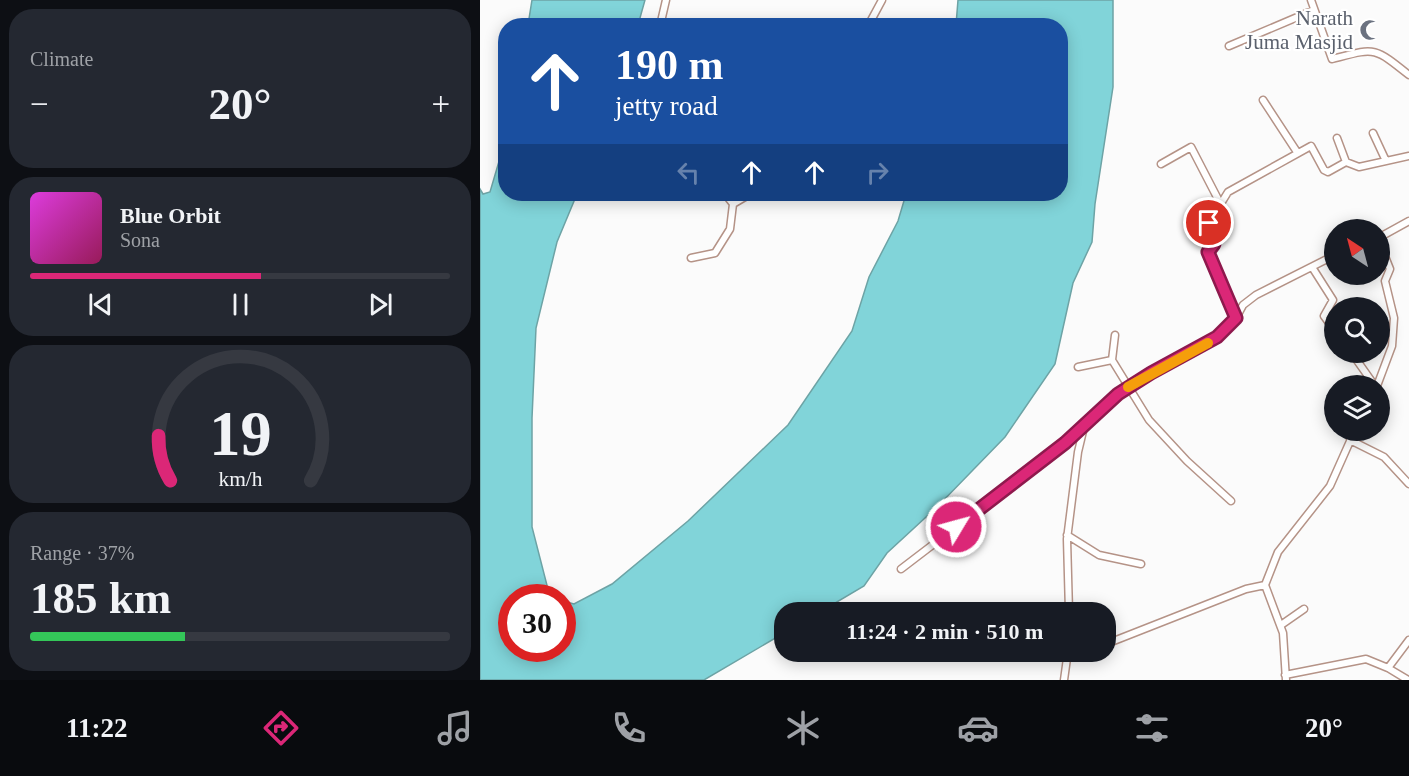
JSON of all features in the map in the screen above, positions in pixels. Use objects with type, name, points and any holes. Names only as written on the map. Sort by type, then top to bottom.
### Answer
[{"type":"street","points":[[662,18],[666,0]]},
{"type":"street","points":[[872,18],[882,0]]},
{"type":"street","points":[[1311,0],[1323,28],[1332,59],[1370,49],[1383,54],[1409,75]]},
{"type":"street","points":[[1228,46],[1314,10]]},
{"type":"street","points":[[1263,100],[1297,152]]},
{"type":"street","points":[[1373,133],[1386,161]]},
{"type":"street","points":[[1337,138],[1346,162]]},
{"type":"street","points":[[1161,164],[1191,147],[1220,203]]},
{"type":"street","points":[[1236,318],[1208,252],[1214,244],[1209,223],[1228,192],[1297,152],[1313,147],[1326,171],[1346,162],[1359,167],[1409,156]]},
{"type":"street","points":[[691,258],[715,253],[730,229],[733,204],[731,201]]},
{"type":"street","points":[[733,204],[738,201]]},
{"type":"street","points":[[1390,231],[1409,221]]},
{"type":"street","points":[[901,569],[1065,443],[1127,387],[1217,337],[1236,318],[1243,305],[1256,295],[1324,261]]},
{"type":"street","points":[[1312,267],[1331,297]]},
{"type":"street","points":[[1380,375],[1392,346],[1394,318],[1386,285]]},
{"type":"street","points":[[1115,335],[1112,360],[1127,387],[1156,428],[1230,501]]},
{"type":"street","points":[[1078,367],[1112,360]]},
{"type":"street","points":[[1069,602],[1067,535],[1078,452],[1088,421]]},
{"type":"street","points":[[1350,441],[1330,486],[1278,552],[1265,585],[1281,625],[1286,677],[1366,659],[1408,680]]},
{"type":"street","points":[[1352,441],[1384,457],[1409,483]]},
{"type":"street","points":[[1067,535],[1099,555],[1141,564]]},
{"type":"street","points":[[1116,642],[1246,589],[1265,585]]},
{"type":"street","points":[[1281,625],[1304,609]]},
{"type":"street","points":[[1388,668],[1409,640]]},
{"type":"street","points":[[1064,680],[1068,662]]},
{"type":"water","points":[[532,0],[645,0],[640,18],[529,18]]},
{"type":"water","points":[[958,0],[1113,0],[1113,87],[1095,204],[1092,242],[1073,283],[1055,364],[1005,437],[938,506],[887,553],[864,586],[837,602],[774,602],[774,639],[704,680],[480,680],[480,189],[483,194],[490,192],[498,165],[498,201],[574,201],[557,242],[536,328],[532,418],[532,527],[547,584],[498,584],[498,662],[576,662],[576,603],[612,584],[688,521],[788,425],[852,331],[869,277],[898,221],[904,201],[1068,201],[1068,18],[957,18]]},
{"type":"slow traffic","points":[[1128,387],[1208,343]]},
{"type":"place","name":"Narath Juma Masjid","points":[[1370,30]]},
{"type":"route","points":[[956,527],[1065,443],[1127,387],[1184,358],[1224,332],[1236,318],[1211,264],[1208,252],[1214,244],[1209,223]]}]
